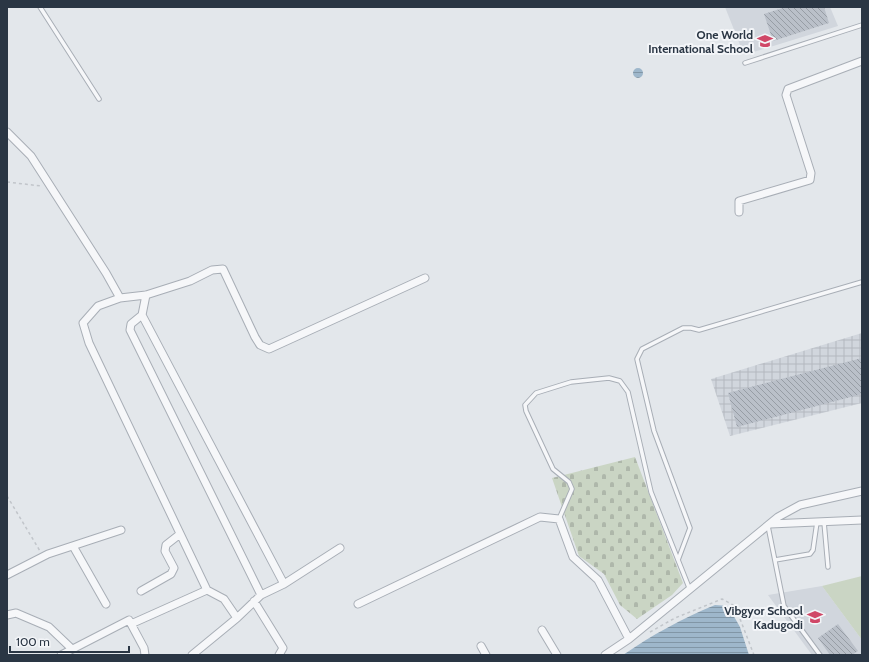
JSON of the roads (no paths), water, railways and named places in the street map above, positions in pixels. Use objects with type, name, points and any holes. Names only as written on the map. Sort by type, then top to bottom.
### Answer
[{"type":"street","points":[[739,212],[739,201],[810,180],[811,173],[786,95],[788,89],[862,61]]},
{"type":"street","points":[[7,132],[31,156],[106,273],[120,298]]},
{"type":"street","points":[[237,618],[224,599],[207,590],[89,343],[83,323],[98,306],[120,298],[146,295],[190,281],[212,270],[223,270],[260,345],[269,349],[425,278]]},
{"type":"street","points":[[146,295],[142,315],[284,584]]},
{"type":"street","points":[[142,315],[131,324],[130,330],[261,594]]},
{"type":"street","points":[[606,655],[629,639],[778,517],[800,505],[862,490]]},
{"type":"street","points":[[358,604],[540,517],[559,519],[573,557],[598,580],[629,639]]},
{"type":"street","points":[[769,525],[862,520]]},
{"type":"street","points":[[7,575],[43,556],[121,530]]},
{"type":"street","points":[[141,591],[171,574],[174,568],[165,551],[166,545],[180,534]]},
{"type":"street","points":[[73,546],[106,604]]},
{"type":"street","points":[[192,655],[237,618],[261,594],[284,584],[340,548]]},
{"type":"street","points":[[131,624],[207,590]]},
{"type":"street","points":[[254,601],[283,648],[279,655]]},
{"type":"street","points":[[7,615],[16,613],[49,627],[72,649]]},
{"type":"street","points":[[61,655],[128,620],[144,648],[145,655]]},
{"type":"street","points":[[542,630],[557,655]]},
{"type":"street","points":[[480,646],[486,655]]},
{"type":"lane","points":[[40,7],[99,99]]},
{"type":"lane","points":[[745,63],[862,25]]},
{"type":"lane","points":[[678,560],[690,528],[654,430],[637,359],[642,350],[683,328],[699,330],[862,282]]},
{"type":"lane","points":[[559,519],[572,489],[569,482],[553,469],[526,411],[526,405],[536,393],[571,382],[609,378],[620,381],[628,392],[650,487],[690,590]]},
{"type":"lane","points":[[775,560],[810,554],[813,550],[820,522]]},
{"type":"lane","points":[[820,522],[828,567]]},
{"type":"lane","points":[[769,525],[784,606],[820,655]]},
{"type":"water","points":[[636,68],[640,68],[642,69],[642,77],[636,78],[633,75],[633,71]]},
{"type":"water","points":[[715,605],[728,606],[740,627],[749,655],[623,655],[668,627]]},
{"type":"place","name":"One World International School","points":[[765,41]]},
{"type":"place","name":"Vibgyor School Kadugodi","points":[[815,617]]}]
